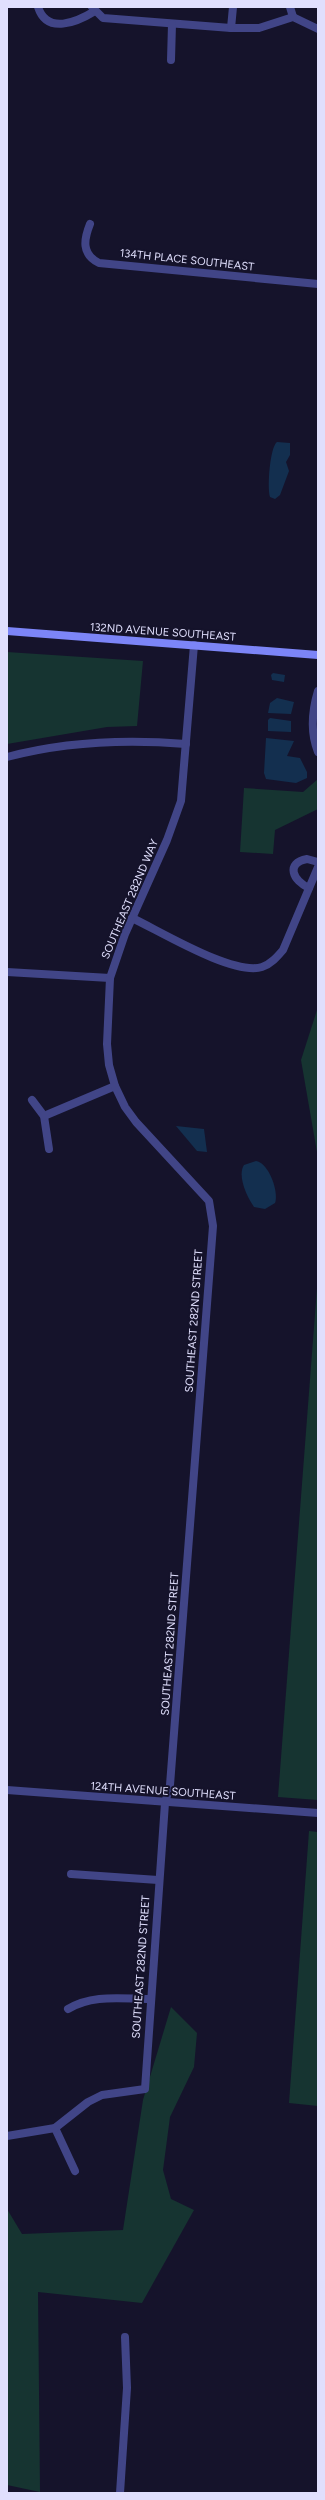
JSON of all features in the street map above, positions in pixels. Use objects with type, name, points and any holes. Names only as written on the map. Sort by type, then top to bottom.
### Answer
[{"type":"main road","name":"132ND AVENUE SOUTHEAST","points":[[7,631],[318,654]]},
{"type":"street","points":[[38,7],[41,16],[50,23],[69,24],[93,9],[103,18],[231,28],[259,28],[293,17],[318,29]]},
{"type":"street","points":[[231,28],[233,7]]},
{"type":"street","points":[[290,7],[293,17]]},
{"type":"street","points":[[171,60],[172,24]]},
{"type":"street","name":"134TH PLACE SOUTHEAST","points":[[90,224],[85,240],[85,246],[90,256],[99,262],[318,284]]},
{"type":"street","name":"SOUTHEAST 282ND WAY","points":[[194,645],[184,785],[179,807],[132,918],[110,978],[107,1044],[109,1065],[115,1086],[136,1122],[209,1201]]},
{"type":"street","points":[[318,691],[312,718],[314,737],[318,752]]},
{"type":"street","points":[[7,756],[58,746],[102,741],[140,740],[186,744]]},
{"type":"street","points":[[309,888],[297,882],[294,878],[295,867],[298,862],[308,859],[318,862]]},
{"type":"street","points":[[132,918],[232,966],[261,967],[274,960],[283,950],[318,867]]},
{"type":"street","points":[[7,972],[110,978]]},
{"type":"street","points":[[44,1116],[115,1086]]},
{"type":"street","points":[[32,1100],[44,1116],[49,1150]]},
{"type":"street","name":"SOUTHEAST 282ND STREET","points":[[55,2128],[88,2102],[102,2096],[145,2089],[158,1880],[165,1803],[170,1784],[213,1226],[209,1201]]},
{"type":"street","name":"124TH AVENUE SOUTHEAST","points":[[7,1790],[165,1803],[318,1813]]},
{"type":"street","points":[[71,1874],[158,1880]]},
{"type":"street","points":[[68,2009],[81,2001],[95,1998],[150,1999]]},
{"type":"street","points":[[7,2136],[55,2128],[75,2171]]},
{"type":"street","points":[[120,2493],[127,2388],[125,2337]]},
{"type":"green space","points":[[7,652],[143,661],[137,726],[107,727],[7,744]]},
{"type":"green space","points":[[318,779],[318,809],[275,830],[273,854],[240,852],[244,788],[303,792]]},
{"type":"green space","points":[[318,1007],[318,1158],[301,1060]]},
{"type":"green space","points":[[318,1275],[318,1800],[278,1797]]},
{"type":"green space","points":[[309,1831],[318,1832],[318,2106],[289,2103]]},
{"type":"green space","points":[[171,2007],[197,2033],[194,2067],[170,2117],[163,2170],[171,2199],[194,2210],[142,2303],[38,2292],[40,2492],[7,2485],[7,2209],[22,2234],[123,2230],[143,2100]]},
{"type":"water","points":[[277,442],[290,443],[290,455],[286,462],[289,471],[280,495],[275,499],[270,497],[269,477],[271,459]]},
{"type":"water","points":[[273,673],[285,675],[284,682],[272,680],[271,675]]},
{"type":"water","points":[[277,698],[294,702],[291,714],[268,713],[270,703]]},
{"type":"water","points":[[270,718],[291,721],[291,732],[268,731],[268,720]]},
{"type":"water","points":[[266,738],[294,741],[287,756],[300,758],[307,772],[307,778],[296,783],[266,779],[264,773]]},
{"type":"water","points":[[176,1126],[204,1129],[207,1152],[197,1151]]},
{"type":"water","points":[[256,1161],[261,1163],[269,1172],[276,1192],[275,1203],[265,1209],[254,1207],[248,1198],[242,1180],[242,1170],[244,1165]]}]
